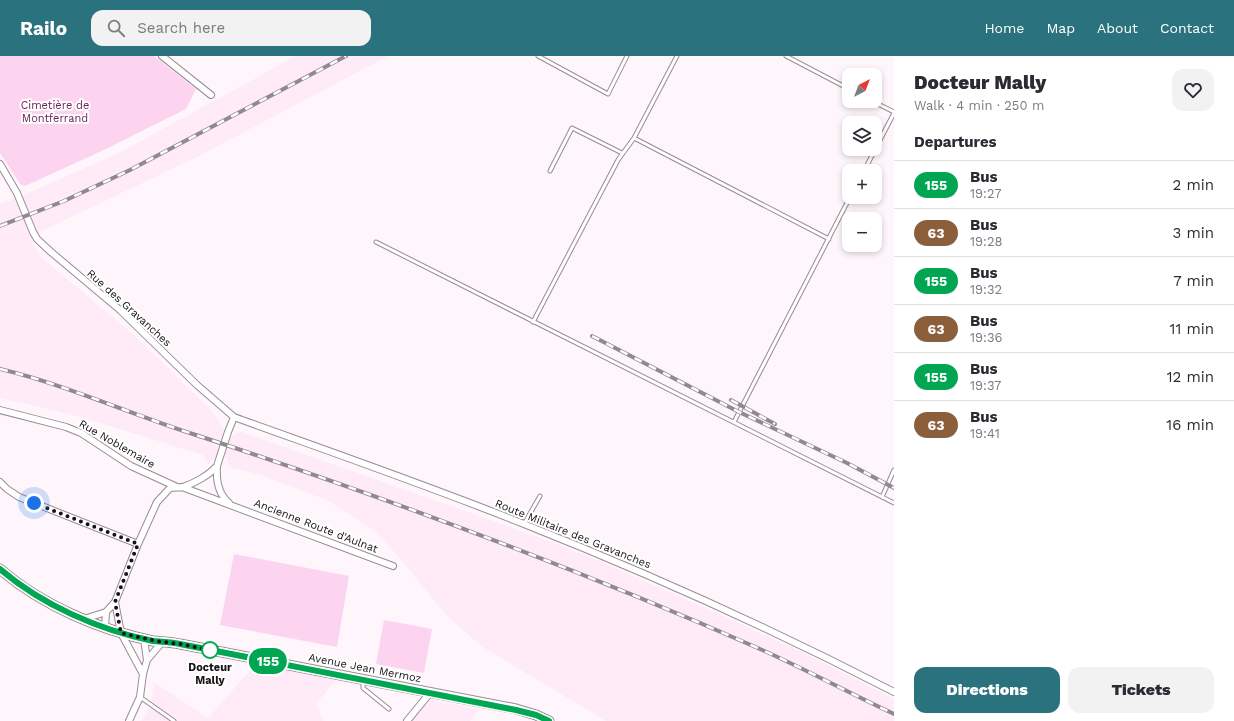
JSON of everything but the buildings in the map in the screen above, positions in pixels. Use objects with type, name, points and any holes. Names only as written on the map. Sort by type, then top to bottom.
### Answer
[{"type":"main road","name":"Avenue Jean Mermoz","points":[[0,569],[15,582],[52,604],[105,628],[121,633],[144,639],[180,644],[516,710],[536,715],[549,721]]},
{"type":"street","points":[[162,56],[211,95]]},
{"type":"street","name":"Rue des Gravanches","points":[[0,164],[17,193],[33,232],[37,238],[51,252],[120,310],[197,385],[234,417]]},
{"type":"street","name":"Rue Noblemaire","points":[[0,410],[76,431],[131,466],[180,487]]},
{"type":"street","points":[[84,619],[106,612],[115,602],[138,544],[157,502],[170,488],[180,487],[209,474],[218,463],[234,417]]},
{"type":"street","name":"Route Militaire des Gravanches","points":[[234,417],[524,524],[680,590],[784,637],[894,692]]},
{"type":"street","name":"Ancienne Route d'Aulnat","points":[[218,463],[216,474],[220,493],[225,500],[232,505]]},
{"type":"street","points":[[0,482],[7,490],[19,497],[138,544]]},
{"type":"street","name":"Ancienne Route d'Aulnat","points":[[180,487],[232,505],[393,566]]},
{"type":"street","points":[[115,602],[121,633],[143,674]]},
{"type":"street","points":[[105,628],[106,612]]},
{"type":"street","points":[[129,721],[140,697],[143,674],[147,660],[144,639]]},
{"type":"street","points":[[147,660],[163,641]]},
{"type":"street","points":[[407,721],[430,693]]},
{"type":"lane","points":[[538,56],[608,94],[627,56]]},
{"type":"lane","points":[[533,322],[622,153],[634,138],[677,56]]},
{"type":"lane","points":[[786,56],[842,85]]},
{"type":"lane","points":[[868,164],[894,112],[882,106]]},
{"type":"lane","points":[[550,171],[572,128],[622,153]]},
{"type":"lane","points":[[634,138],[829,239]]},
{"type":"lane","points":[[734,422],[846,204]]},
{"type":"lane","points":[[376,242],[894,503]]},
{"type":"lane","points":[[882,497],[894,470]]},
{"type":"lane","points":[[524,524],[540,496]]},
{"type":"lane","points":[[363,680],[363,688],[389,709]]},
{"type":"lane","points":[[140,697],[174,721]]},
{"type":"shaded area","points":[[296,56],[388,56],[199,156],[40,232],[30,239],[41,257],[136,337],[210,409],[222,425],[224,434],[217,455],[208,464],[203,455],[81,417],[0,398],[0,203],[14,199],[117,154]]},
{"type":"shaded area","points":[[242,432],[541,538],[599,561],[730,619],[810,656],[894,699],[894,721],[606,721],[481,646],[446,615],[399,557],[374,530],[327,500],[261,475],[229,467],[225,452],[228,442],[232,436]]},
{"type":"shaded area","points":[[255,665],[335,680],[317,703],[323,721],[141,721],[151,705],[154,682],[208,718]]},
{"type":"shaded area","points":[[425,699],[479,709],[470,721],[407,721]]},
{"type":"green space","name":"Cimetière de Montferrand","points":[[0,56],[154,56],[196,89],[186,109],[104,150],[25,186],[20,184],[0,153]]},
{"type":"green space","points":[[234,554],[349,576],[337,647],[220,625]]},
{"type":"green space","points":[[384,620],[432,629],[424,673],[376,664]]},
{"type":"railway","points":[[0,226],[64,201],[130,170],[346,56]]},
{"type":"railway","points":[[592,336],[739,412],[847,463],[894,488]]},
{"type":"railway","points":[[0,369],[74,391],[171,427],[268,459],[410,509],[551,562],[760,649],[894,714]]},
{"type":"railway","points":[[731,400],[775,424]]},
{"type":"bus line","name":"155","points":[[0,569],[15,582],[52,604],[93,624],[121,633],[144,639],[180,644],[516,710],[536,715],[549,721]]},
{"type":"place","name":"Docteur Mally","points":[[210,650]]},
{"type":"route","points":[[34,503],[138,544],[115,602],[121,633],[144,639],[210,650]]}]
